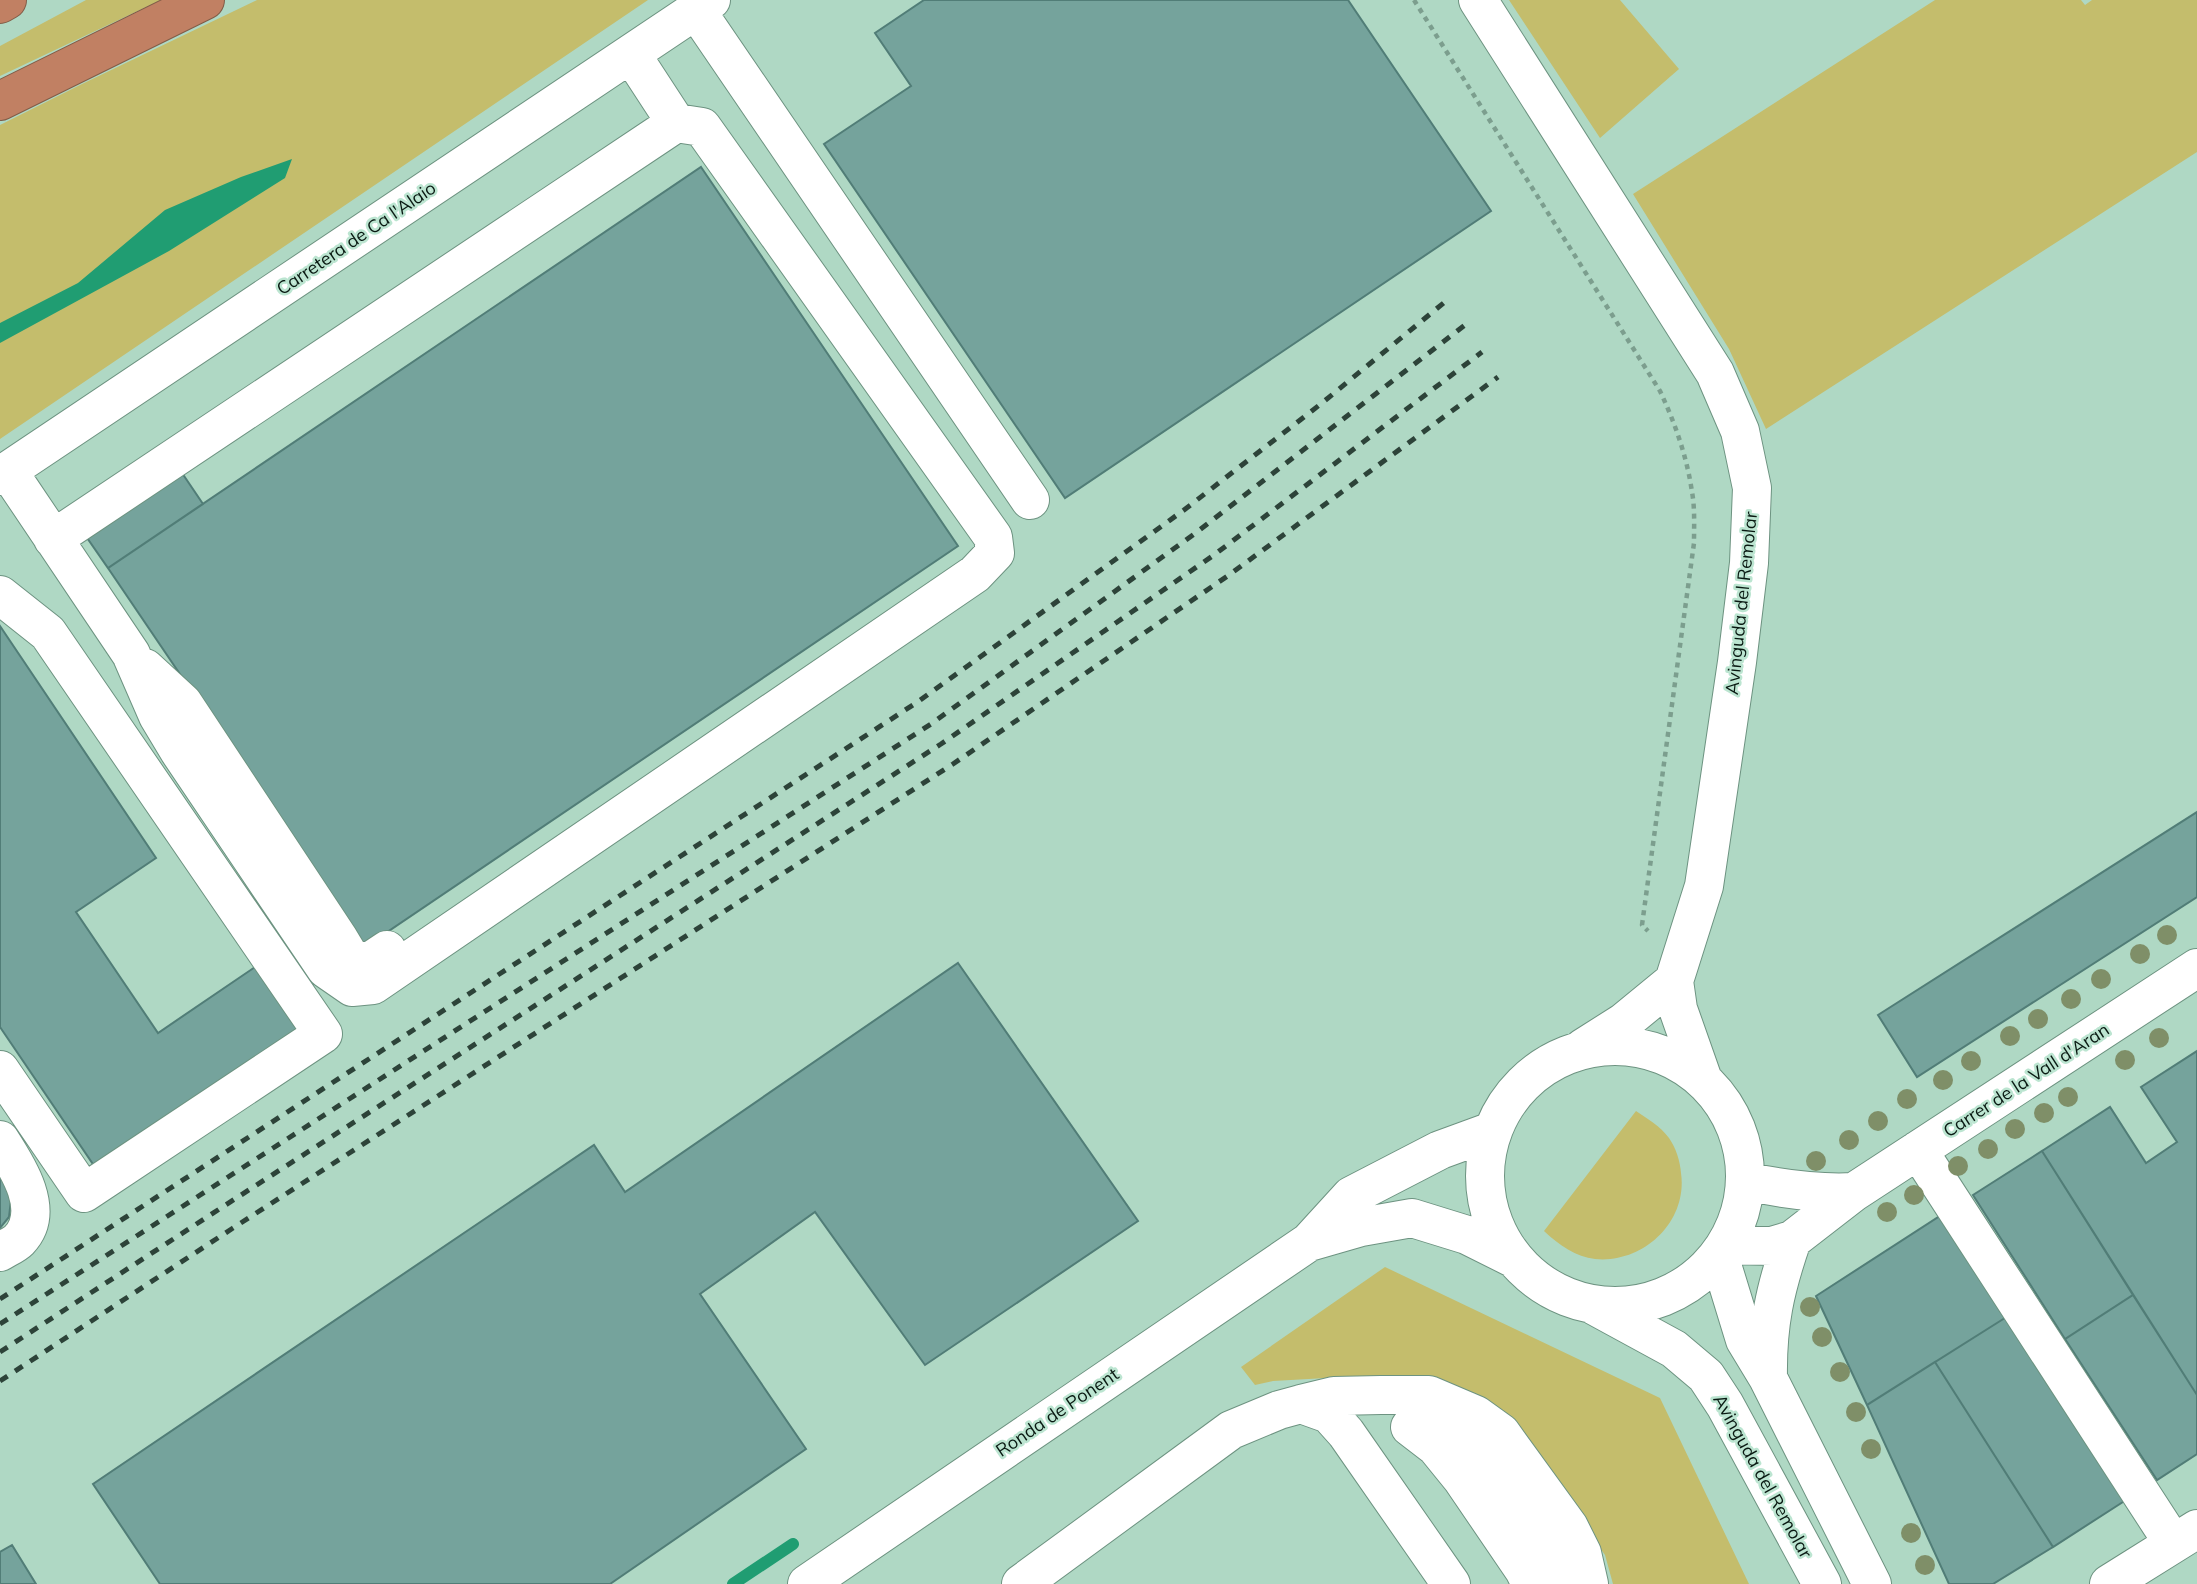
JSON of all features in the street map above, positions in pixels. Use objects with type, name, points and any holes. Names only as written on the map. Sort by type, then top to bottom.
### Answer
[{"type":"highway","points":[[0,4],[7,0]]},
{"type":"highway","points":[[0,100],[205,0]]},
{"type":"street","name":"Avinguda del Remolar","points":[[1478,0],[1715,373],[1740,431],[1752,488],[1749,563],[1704,886],[1674,981],[1678,1009],[1703,1080]]},
{"type":"street","points":[[704,5],[1030,500]]},
{"type":"street","name":"Carretera de Ca l'Alaio","points":[[4,474],[704,5]]},
{"type":"street","points":[[631,54],[676,123]]},
{"type":"street","points":[[4,474],[53,539],[131,654],[158,716],[179,751],[326,969],[352,987],[373,985],[975,574],[995,553],[993,537],[702,127],[676,123],[53,539]]},
{"type":"street","points":[[0,595],[48,634],[323,1034],[84,1193],[0,1070]]},
{"type":"street","name":"Carrer de la Vall d'Aran","points":[[1724,1250],[1772,1246],[1792,1240],[1854,1192],[2197,968]]},
{"type":"street","points":[[1581,1050],[1625,1046],[1667,1056],[1703,1080],[1724,1106],[1744,1150],[1745,1181],[1741,1215],[1724,1250],[1675,1291],[1636,1304],[1593,1305],[1563,1296],[1536,1280],[1513,1258],[1491,1219],[1483,1175],[1492,1131],[1512,1095],[1543,1067],[1581,1050],[1624,1022],[1674,981]]},
{"type":"street","name":"Ronda de Ponent","points":[[807,1584],[1309,1242],[1351,1196],[1440,1150],[1492,1131]]},
{"type":"street","points":[[0,1140],[18,1166],[29,1195],[29,1220],[19,1239],[0,1252]]},
{"type":"street","points":[[1918,1150],[2185,1536],[2109,1584]]},
{"type":"street","points":[[1745,1181],[1787,1190],[1854,1192]]},
{"type":"street","name":"Ronda de Ponent","points":[[1309,1242],[1361,1227],[1412,1218],[1467,1235],[1513,1258]]},
{"type":"street","points":[[1768,1378],[1767,1344],[1777,1282],[1792,1240]]},
{"type":"street","points":[[1724,1250],[1745,1340],[1768,1378],[1871,1584]]},
{"type":"street","name":"Avinguda del Remolar","points":[[1593,1305],[1674,1349],[1706,1376],[1725,1405],[1822,1584]]},
{"type":"street","points":[[1021,1584],[1231,1430],[1279,1410],[1334,1396],[1429,1395],[1476,1415],[1501,1433],[1569,1527],[1582,1553],[1589,1584]]},
{"type":"street","points":[[1301,1404],[1365,1402],[1398,1407],[1432,1421],[1469,1443],[1490,1463],[1541,1538],[1555,1562],[1562,1584]]},
{"type":"street","points":[[1301,1404],[1329,1414],[1346,1433],[1451,1584]]},
{"type":"street","points":[[1301,1404],[1376,1411],[1404,1423],[1436,1447],[1462,1479],[1531,1584]]},
{"type":"path","points":[[1414,0],[1660,391],[1672,417],[1685,460],[1693,494],[1694,542],[1642,925],[1656,937]]},
{"type":"shaded area","points":[[86,0],[161,0],[0,76],[0,46]]},
{"type":"shaded area","points":[[257,0],[648,0],[0,439],[0,125]]},
{"type":"shaded area","points":[[1509,0],[1620,0],[1679,69],[1600,138]]},
{"type":"shaded area","points":[[1935,0],[2081,0],[2085,5],[2092,0],[2197,0],[2197,152],[1766,429],[1729,349],[1633,194]]},
{"type":"shaded area","points":[[292,159],[285,178],[169,251],[0,343],[0,323],[78,283],[165,210],[241,177]]},
{"type":"shaded area","points":[[1636,1111],[1662,1130],[1676,1150],[1681,1173],[1677,1208],[1670,1223],[1659,1236],[1630,1255],[1613,1259],[1581,1256],[1544,1231]]},
{"type":"shaded area","points":[[1385,1267],[1660,1398],[1749,1584],[1613,1584],[1605,1555],[1510,1417],[1421,1379],[1362,1376],[1273,1381],[1255,1385],[1241,1367]]},
{"type":"building","points":[[924,0],[1348,0],[1491,211],[1065,498],[824,144],[911,86],[875,33]]},
{"type":"building","points":[[701,167],[958,546],[365,947],[108,568]]},
{"type":"building","points":[[178,467],[203,504],[108,568],[83,532]]},
{"type":"building","points":[[0,626],[156,858],[76,912],[158,1033],[261,963],[306,1030],[97,1170],[0,1027]]},
{"type":"building","points":[[2197,812],[2197,897],[1917,1077],[1878,1015]]},
{"type":"building","points":[[958,963],[1138,1221],[925,1365],[815,1212],[700,1294],[806,1449],[610,1584],[160,1584],[93,1484],[594,1145],[625,1192]]},
{"type":"building","points":[[2197,1051],[2197,1395],[2042,1151],[2110,1107],[2146,1163],[2177,1142],[2141,1087]]},
{"type":"building","points":[[2042,1151],[2133,1295],[2065,1339],[1973,1195]]},
{"type":"building","points":[[0,1159],[12,1191],[9,1217],[0,1228]]},
{"type":"building","points":[[1943,1214],[2008,1316],[1867,1405],[1816,1296]]},
{"type":"building","points":[[2133,1295],[2197,1395],[2197,1454],[2157,1480],[2065,1339]]},
{"type":"building","points":[[2008,1316],[2126,1500],[2053,1547],[1935,1362]]},
{"type":"building","points":[[1935,1362],[2053,1547],[1993,1584],[1949,1584],[1867,1405]]},
{"type":"building","points":[[12,1545],[36,1584],[0,1584],[0,1552]]},
{"type":"waterway","points":[[733,1584],[793,1544]]},
{"type":"railway","points":[[0,1299],[919,701],[1184,510],[1322,403],[1446,301]]},
{"type":"railway","points":[[0,1324],[931,724],[1197,532],[1465,325]]},
{"type":"railway","points":[[0,1352],[941,744],[1214,555],[1482,352]]},
{"type":"railway","points":[[0,1381],[953,764],[1229,575],[1498,377]]}]
